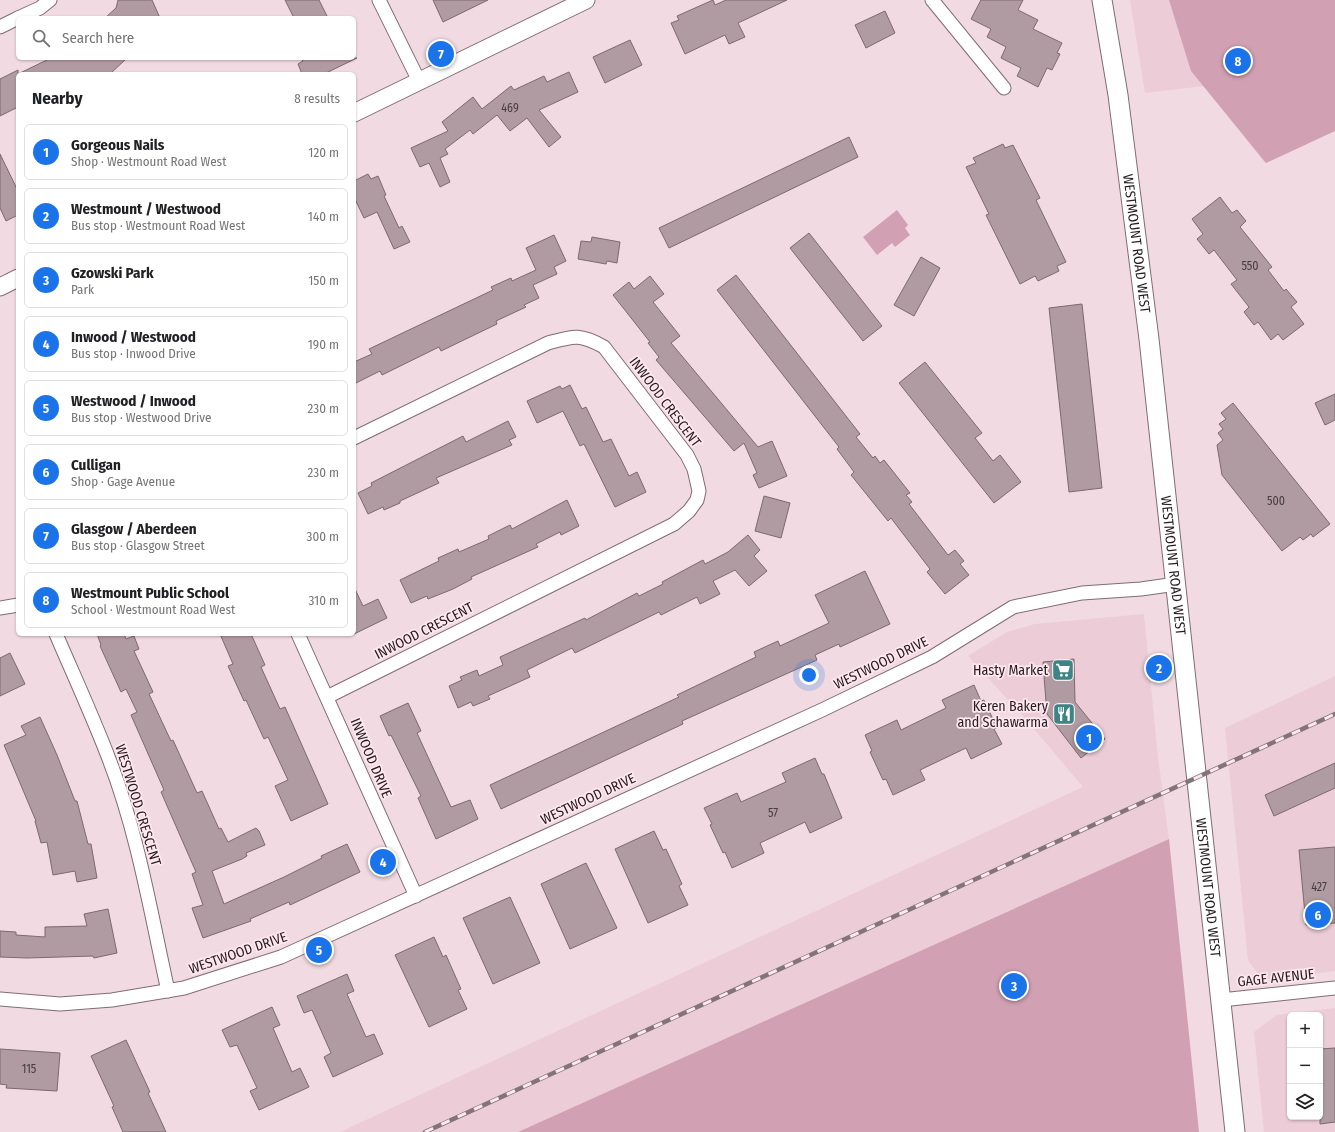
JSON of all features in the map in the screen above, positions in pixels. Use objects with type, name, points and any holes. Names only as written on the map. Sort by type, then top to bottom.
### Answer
[{"type":"main road","name":"WESTMOUNT ROAD WEST","points":[[1102,0],[1118,96],[1149,339],[1234,1132]]},
{"type":"street","points":[[22,16],[40,8],[50,0]]},
{"type":"street","points":[[379,0],[419,81]]},
{"type":"street","points":[[356,112],[586,0]]},
{"type":"street","points":[[932,0],[1004,88]]},
{"type":"street","points":[[0,27],[16,19]]},
{"type":"street","points":[[0,287],[16,279]]},
{"type":"street","name":"INWOOD CRESCENT","points":[[327,697],[674,524],[689,511],[697,500],[699,491],[696,475],[687,455],[604,347],[591,340],[573,336],[548,343],[356,437]]},
{"type":"street","name":"WESTWOOD DRIVE","points":[[0,999],[60,1004],[112,1000],[200,984],[281,957],[822,710],[932,657],[1013,607],[1082,593],[1141,589],[1176,584]]},
{"type":"street","points":[[0,608],[16,605]]},
{"type":"street","name":"WESTWOOD CRESCENT","points":[[57,636],[110,760],[136,845],[168,991]]},
{"type":"street","name":"INWOOD DRIVE","points":[[299,636],[416,896]]},
{"type":"street","name":"GAGE AVENUE","points":[[1221,1000],[1335,988]]},
{"type":"shaded area","points":[[1130,0],[1335,0],[1335,128],[1264,162],[1204,86],[1145,93]]},
{"type":"shaded area","points":[[1169,0],[1335,0],[1335,131],[1266,163],[1191,71]]},
{"type":"shaded area","points":[[897,210],[908,225],[905,228],[910,235],[895,247],[892,243],[877,255],[863,237]]},
{"type":"shaded area","points":[[1144,614],[1158,758],[1169,839],[518,1132],[340,1132],[1083,787],[1024,717],[968,656],[1007,632],[1035,624]]},
{"type":"shaded area","points":[[1335,676],[1335,971],[1262,980],[1248,960],[1225,728]]},
{"type":"shaded area","points":[[1169,839],[1199,1132],[518,1132]]},
{"type":"shaded area","points":[[1335,1008],[1335,1132],[1264,1132],[1254,1032],[1277,1015],[1287,1014],[1287,1120],[1323,1120],[1323,1012],[1302,1012]]},
{"type":"building","points":[[118,0],[152,0],[159,16],[107,16],[116,8]]},
{"type":"building","points":[[285,0],[319,0],[327,16],[293,16]]},
{"type":"building","points":[[433,0],[488,0],[443,22]]},
{"type":"building","points":[[713,0],[715,5],[726,0],[787,0],[738,23],[745,37],[729,44],[725,35],[685,54],[671,23],[679,20],[677,16]]},
{"type":"building","points":[[981,0],[1023,0],[1018,10],[1038,20],[1033,29],[1062,43],[1057,53],[1060,54],[1052,70],[1047,68],[1038,87],[1017,76],[1021,68],[1001,58],[1006,47],[987,37],[991,29],[971,19]]},
{"type":"building","points":[[885,11],[895,33],[866,48],[855,25]]},
{"type":"building","points":[[630,40],[642,65],[605,83],[593,57]]},
{"type":"building","points":[[47,60],[125,60],[112,72],[22,72]]},
{"type":"building","points":[[302,60],[353,60],[328,72],[301,72],[298,64]]},
{"type":"building","points":[[18,70],[18,72],[16,72],[16,108],[0,116],[0,79]]},
{"type":"building","points":[[569,72],[578,92],[539,110],[561,137],[549,147],[527,118],[510,131],[497,115],[473,134],[470,130],[445,149],[448,154],[440,158],[450,182],[440,187],[429,163],[420,167],[411,148],[448,131],[442,122],[473,97],[482,109],[511,86],[514,90],[544,76],[547,82]]},
{"type":"building","points":[[849,137],[858,157],[669,248],[659,228]]},
{"type":"building","points":[[1003,144],[1005,148],[1013,145],[1040,198],[1036,200],[1066,262],[1057,266],[1059,271],[1038,281],[1035,276],[1020,284],[986,215],[989,214],[966,167],[976,163],[973,158]]},
{"type":"building","points":[[0,154],[16,187],[16,216],[6,221],[0,208]]},
{"type":"building","points":[[368,174],[371,179],[378,176],[386,195],[384,196],[399,228],[402,226],[410,242],[394,249],[377,212],[364,218],[356,201],[356,180]]},
{"type":"building","points":[[1220,197],[1232,213],[1237,210],[1246,221],[1240,227],[1272,267],[1268,270],[1284,291],[1286,289],[1297,302],[1291,307],[1304,324],[1283,340],[1278,334],[1271,340],[1258,322],[1254,325],[1244,312],[1249,307],[1231,284],[1237,280],[1214,250],[1209,254],[1197,239],[1203,234],[1192,219]]},
{"type":"building","points":[[809,233],[882,326],[863,341],[790,248]]},
{"type":"building","points":[[554,235],[566,261],[554,267],[557,274],[533,285],[539,298],[524,305],[526,307],[496,321],[497,324],[441,351],[439,347],[382,375],[380,371],[356,383],[356,361],[372,354],[369,349],[493,290],[491,287],[511,278],[512,281],[536,270],[526,248]]},
{"type":"building","points":[[592,237],[620,242],[617,263],[607,261],[606,264],[578,259],[581,241],[591,242]]},
{"type":"building","points":[[921,257],[940,268],[914,316],[894,305]]},
{"type":"building","points":[[736,275],[860,434],[856,437],[873,458],[875,456],[880,463],[884,460],[910,493],[906,495],[912,502],[909,504],[948,555],[955,550],[964,561],[960,564],[969,575],[945,594],[927,572],[930,569],[891,518],[888,521],[851,475],[854,472],[837,449],[839,447],[717,290]]},
{"type":"building","points":[[650,276],[664,294],[653,302],[680,336],[671,343],[758,447],[772,441],[787,476],[759,488],[753,475],[757,473],[744,443],[734,451],[656,360],[659,357],[648,343],[650,342],[613,295],[629,282],[634,289]]},
{"type":"building","points":[[1082,304],[1102,488],[1069,492],[1049,308]]},
{"type":"building","points":[[925,362],[982,433],[975,438],[993,461],[1000,455],[1021,482],[994,503],[899,383]]},
{"type":"building","points":[[570,385],[582,409],[586,407],[603,442],[611,439],[629,476],[637,472],[646,492],[615,507],[584,444],[580,446],[563,411],[537,423],[527,401],[560,386],[562,389]]},
{"type":"building","points":[[1335,394],[1335,420],[1325,425],[1315,403]]},
{"type":"building","points":[[1233,403],[1330,524],[1313,537],[1311,534],[1303,540],[1300,537],[1282,551],[1222,475],[1217,445],[1223,440],[1218,433],[1223,429],[1219,424],[1226,419],[1221,413]]},
{"type":"building","points":[[508,421],[516,437],[509,440],[512,445],[436,478],[439,483],[400,501],[400,503],[384,510],[383,507],[368,514],[358,493],[372,486],[371,483],[463,436],[466,442]]},
{"type":"building","points":[[764,496],[790,503],[781,538],[755,531]]},
{"type":"building","points":[[567,500],[579,526],[561,535],[560,532],[536,544],[538,547],[471,577],[472,579],[453,589],[428,599],[427,596],[411,603],[400,580],[439,561],[438,558],[458,549],[459,552],[489,539],[488,536],[510,525],[512,529]]},
{"type":"building","points":[[748,535],[760,550],[754,556],[767,571],[749,586],[735,570],[713,581],[720,594],[700,604],[697,597],[661,615],[659,612],[575,653],[572,648],[527,670],[530,677],[488,696],[490,699],[473,706],[471,702],[458,708],[449,686],[462,680],[460,677],[477,670],[479,676],[503,665],[500,657],[585,618],[586,620],[637,593],[639,596],[663,584],[662,582],[703,560],[705,564],[728,552]]},
{"type":"building","points":[[865,571],[890,624],[840,647],[839,644],[815,655],[817,660],[682,721],[683,724],[501,809],[490,785],[679,697],[677,695],[756,657],[754,652],[778,641],[780,646],[829,623],[815,595]]},
{"type":"building","points":[[356,591],[363,606],[378,599],[387,618],[356,633]]},
{"type":"building","points":[[98,636],[125,636],[126,639],[134,636],[139,649],[134,651],[153,692],[149,694],[171,741],[173,740],[197,793],[202,791],[219,829],[221,828],[228,842],[256,828],[259,831],[265,845],[246,853],[247,856],[242,859],[212,871],[224,904],[284,877],[322,858],[321,856],[347,844],[360,872],[290,905],[289,902],[250,919],[251,921],[203,938],[192,908],[203,905],[192,874],[196,872],[161,792],[164,790],[131,715],[137,712],[126,689],[121,692],[100,646]]},
{"type":"building","points":[[221,636],[252,636],[265,665],[261,667],[280,709],[285,707],[328,804],[291,821],[275,786],[288,780],[268,737],[264,739],[246,700],[244,701],[228,666],[233,664]]},
{"type":"building","points":[[10,653],[25,684],[0,696],[0,658]]},
{"type":"building","points":[[1074,659],[1075,702],[1105,739],[1081,758],[1047,714],[1043,662]]},
{"type":"building","points":[[974,685],[981,701],[984,700],[997,728],[994,729],[1002,744],[971,759],[966,748],[920,770],[925,780],[893,795],[886,779],[883,780],[870,752],[872,751],[865,735],[897,720],[901,730],[946,708],[942,700]]},
{"type":"building","points":[[408,703],[421,731],[417,733],[451,807],[470,800],[478,819],[436,839],[418,798],[421,796],[380,716]]},
{"type":"building","points":[[40,717],[75,801],[77,801],[88,844],[91,844],[97,878],[77,882],[75,871],[53,875],[47,842],[41,843],[36,821],[4,745],[26,735],[21,726]]},
{"type":"building","points":[[815,758],[822,774],[824,774],[842,818],[810,833],[805,822],[760,843],[764,853],[732,868],[725,852],[723,853],[704,808],[737,793],[741,802],[786,782],[782,773]]},
{"type":"building","points":[[1335,763],[1335,788],[1274,816],[1265,795]]},
{"type":"building","points":[[654,831],[663,850],[666,849],[682,884],[679,886],[688,905],[648,923],[615,849]]},
{"type":"building","points":[[1335,847],[1335,923],[1306,925],[1299,850]]},
{"type":"building","points":[[586,863],[617,928],[570,949],[541,884]]},
{"type":"building","points":[[510,897],[540,963],[493,984],[463,918]]},
{"type":"building","points":[[108,909],[117,953],[94,958],[93,956],[27,958],[0,957],[0,931],[16,932],[16,935],[45,937],[45,927],[87,926],[84,914]]},
{"type":"building","points":[[434,937],[443,957],[446,955],[461,989],[458,990],[467,1009],[429,1027],[395,955]]},
{"type":"building","points":[[347,974],[354,991],[347,994],[366,1037],[374,1034],[383,1054],[333,1077],[324,1057],[331,1053],[312,1010],[304,1013],[297,996]]},
{"type":"building","points":[[272,1007],[280,1025],[273,1028],[292,1072],[300,1068],[309,1087],[259,1110],[250,1091],[257,1088],[237,1045],[230,1047],[222,1030]]},
{"type":"building","points":[[126,1040],[150,1092],[148,1093],[166,1132],[123,1132],[112,1107],[114,1106],[91,1056]]},
{"type":"building","points":[[1335,1048],[1335,1122],[1320,1124],[1320,1120],[1323,1120],[1323,1049]]},
{"type":"building","points":[[0,1049],[60,1053],[57,1091],[6,1088],[7,1085],[0,1084]]},
{"type":"railway","points":[[425,1132],[1335,714]]},
{"type":"place","name":"Glasgow / Aberdeen","points":[[441,54]]},
{"type":"place","name":"Westmount Public School","points":[[1238,61]]},
{"type":"place","name":"Westmount / Westwood","points":[[1159,668]]},
{"type":"place","name":"Hasty Market","points":[[1063,670]]},
{"type":"place","name":"Keren Bakery and Schawarma","points":[[1064,714]]},
{"type":"place","name":"Gorgeous Nails","points":[[1089,738]]},
{"type":"place","name":"Inwood / Westwood","points":[[383,862]]},
{"type":"place","name":"Culligan","points":[[1318,915]]},
{"type":"place","name":"Westwood / Inwood","points":[[319,950]]},
{"type":"place","name":"Gzowski Park","points":[[1014,986]]}]
